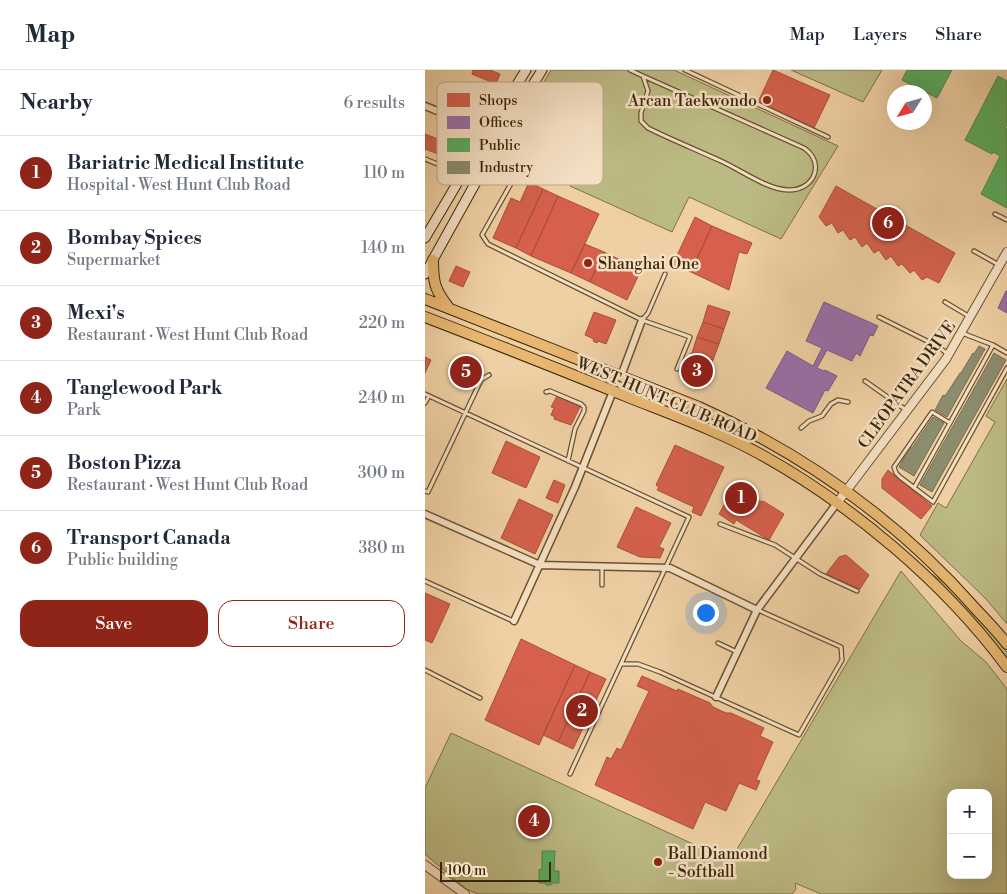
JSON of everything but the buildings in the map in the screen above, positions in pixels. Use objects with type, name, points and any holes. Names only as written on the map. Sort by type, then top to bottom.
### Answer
[{"type":"main road","points":[[519,82],[526,70]]},
{"type":"main road","points":[[535,82],[542,70]]},
{"type":"main road","points":[[425,238],[457,185]]},
{"type":"main road","points":[[425,274],[474,185]]},
{"type":"main road","points":[[433,260],[433,281],[436,290],[450,309]]},
{"type":"main road","name":"WEST HUNT CLUB ROAD","points":[[425,299],[699,407],[741,426],[806,464],[892,526],[926,556],[960,590],[1007,644]]},
{"type":"main road","name":"WEST HUNT CLUB ROAD","points":[[425,317],[711,430],[742,445],[805,481],[837,503],[937,587],[1007,667]]},
{"type":"main road","points":[[425,323],[448,326]]},
{"type":"main road","points":[[613,391],[621,376]]},
{"type":"street","points":[[425,106],[437,111]]},
{"type":"street","name":"CLEOPATRA DRIVE","points":[[837,503],[949,354],[1007,252]]},
{"type":"street","points":[[621,376],[642,320]]},
{"type":"street","points":[[514,621],[583,468],[613,391]]},
{"type":"street","points":[[716,697],[757,610],[837,503]]},
{"type":"street","points":[[425,514],[540,565],[670,568],[757,610]]},
{"type":"street","points":[[425,865],[465,894]]},
{"type":"lane","points":[[631,70],[804,148],[810,152],[815,160],[815,170],[811,182],[800,190],[773,187],[648,128],[641,121],[641,113],[648,91],[643,76]]},
{"type":"lane","points":[[685,70],[828,137]]},
{"type":"lane","points":[[521,79],[527,82]]},
{"type":"lane","points":[[425,159],[437,164]]},
{"type":"lane","points":[[510,185],[482,235],[488,244],[642,320],[690,337],[677,369]]},
{"type":"lane","points":[[995,214],[1007,220]]},
{"type":"lane","points":[[974,251],[1000,265]]},
{"type":"lane","points":[[642,320],[648,313],[665,274]]},
{"type":"lane","points":[[945,302],[970,317]]},
{"type":"lane","points":[[879,316],[949,354]]},
{"type":"lane","points":[[961,333],[993,345],[1007,353]]},
{"type":"lane","points":[[915,488],[993,345]]},
{"type":"lane","points":[[950,423],[932,412],[895,467],[899,477],[933,502],[1007,368]]},
{"type":"lane","points":[[425,491],[428,492],[481,380],[489,374]]},
{"type":"lane","points":[[865,380],[906,410]]},
{"type":"lane","points":[[546,392],[550,391],[584,407],[584,411],[575,429],[568,461]]},
{"type":"lane","points":[[425,403],[427,395],[689,517],[570,774]]},
{"type":"lane","points":[[801,428],[809,421],[822,416],[831,404],[838,400],[848,402]]},
{"type":"lane","points":[[720,524],[775,545],[820,574],[857,592]]},
{"type":"lane","points":[[602,566],[602,585]]},
{"type":"lane","points":[[425,581],[514,621]]},
{"type":"lane","points":[[622,664],[638,664],[659,672],[799,735],[842,660],[841,648],[757,610]]},
{"type":"lane","points":[[718,644],[737,652]]},
{"type":"lane","points":[[425,670],[480,698]]},
{"type":"shaded area","points":[[551,70],[674,70],[838,146],[781,239],[689,197],[672,232],[570,186],[603,185],[603,82],[544,82]]},
{"type":"shaded area","points":[[791,70],[882,70],[863,102]]},
{"type":"shaded area","points":[[1007,379],[1007,624],[986,599],[920,535],[938,503],[946,508],[995,422],[986,416]]},
{"type":"shaded area","points":[[901,571],[961,641],[986,662],[1007,689],[1007,894],[821,894],[795,883],[796,889],[792,894],[478,894],[466,889],[425,854],[425,788],[451,733],[730,861]]},
{"type":"shaded area","points":[[931,575],[948,586],[995,637],[1007,652],[1007,659]]},
{"type":"place","name":"Arcan Taekwondo","points":[[767,100]]},
{"type":"place","name":"Transport Canada","points":[[888,223]]},
{"type":"place","name":"Shanghai One","points":[[588,263]]},
{"type":"place","name":"Mexi's","points":[[697,371]]},
{"type":"place","name":"Boston Pizza","points":[[466,372]]},
{"type":"place","name":"Bariatric Medical Institute","points":[[741,498]]},
{"type":"place","name":"Bombay Spices","points":[[582,711]]},
{"type":"place","name":"Tanglewood Park","points":[[534,821]]},
{"type":"place","name":"Ball Diamond - Softball","points":[[658,862]]}]
